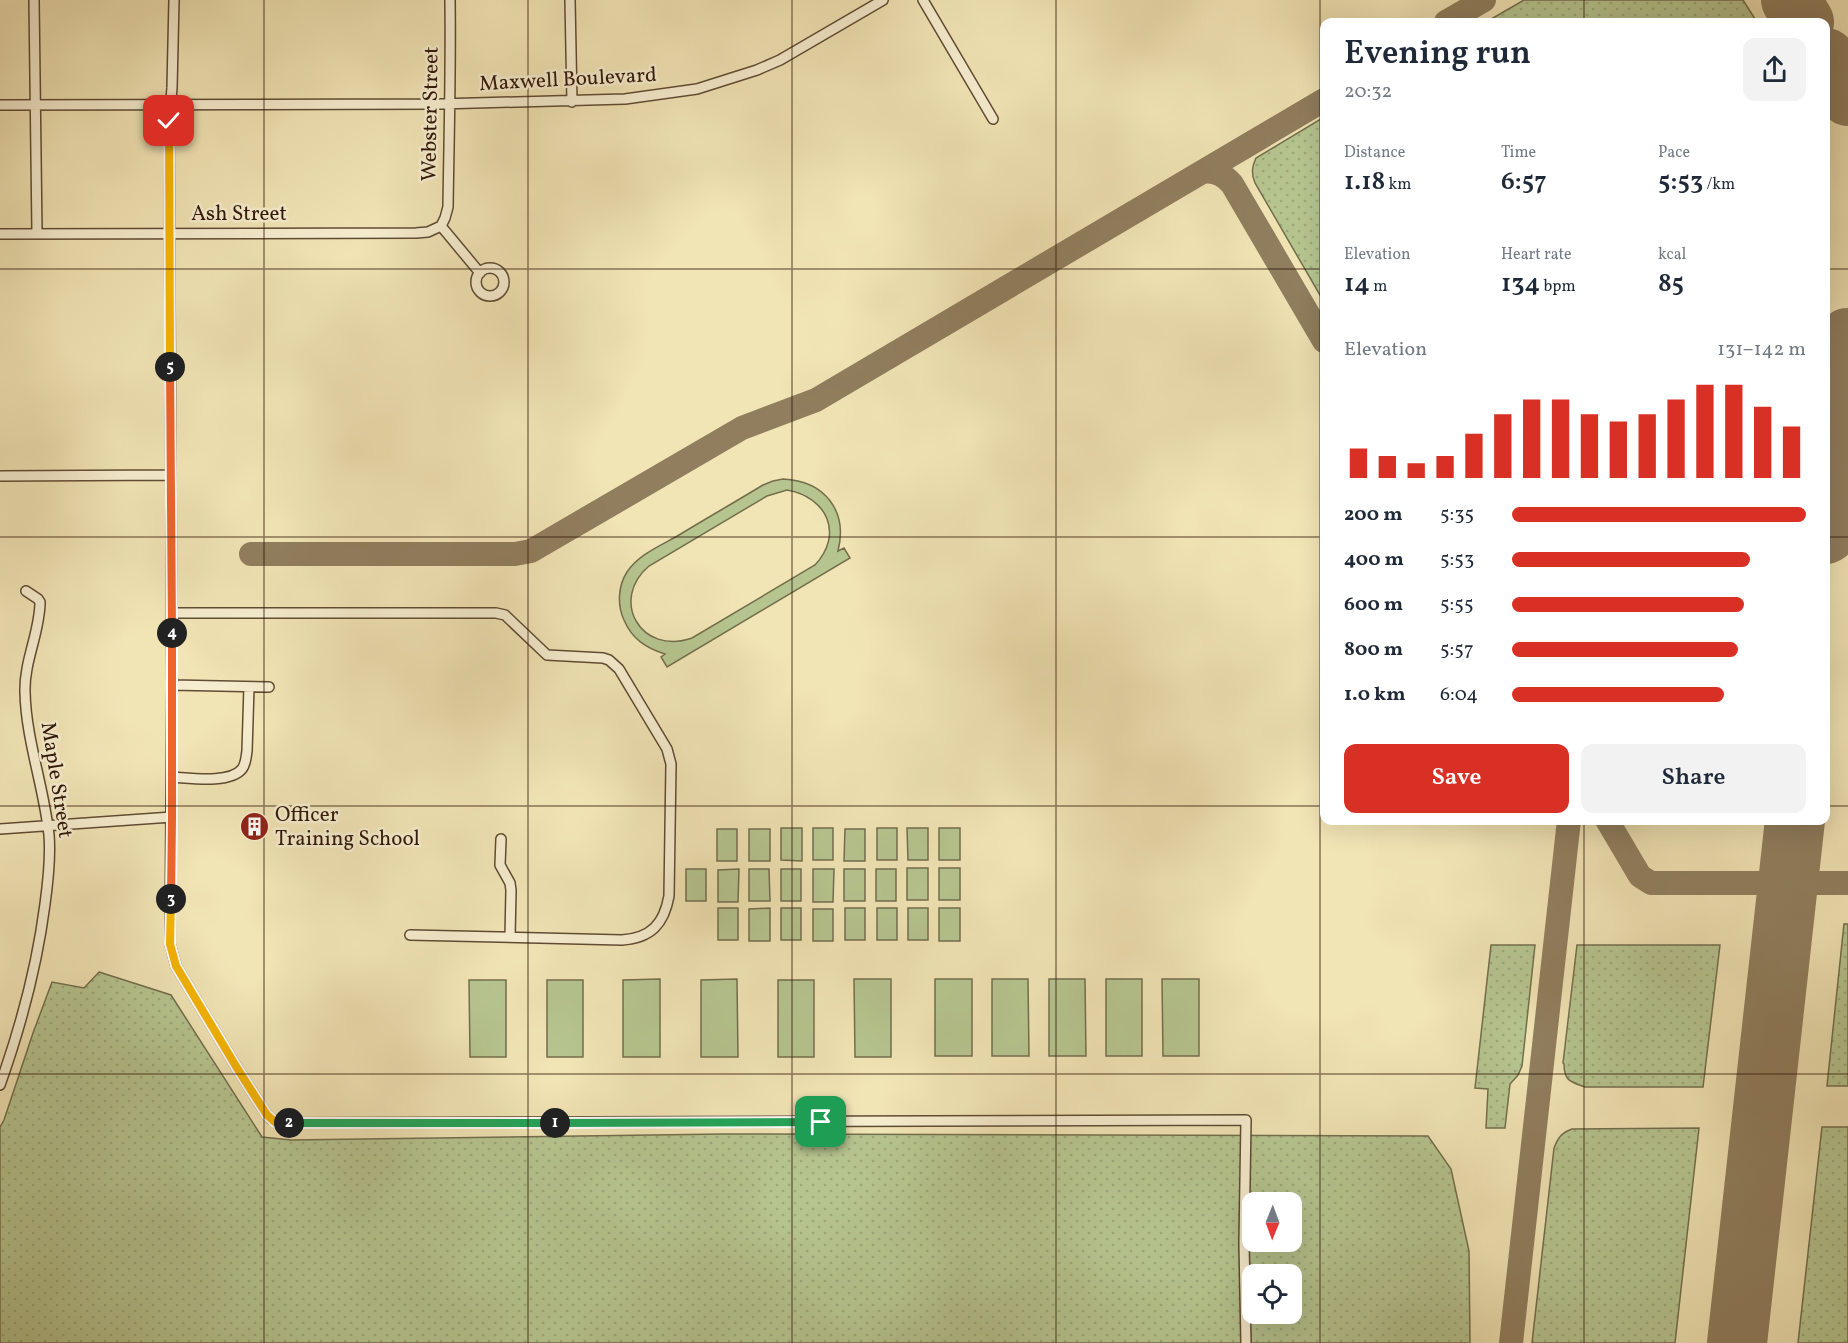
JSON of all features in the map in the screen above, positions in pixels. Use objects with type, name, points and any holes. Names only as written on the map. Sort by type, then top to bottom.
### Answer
[{"type":"street","points":[[34,0],[38,233]]},
{"type":"street","points":[[174,0],[169,121],[172,613],[170,935],[173,958],[267,1115],[275,1122],[1246,1120],[1244,1243],[1246,1343]]},
{"type":"street","name":"Webster Street","points":[[441,226],[446,218],[448,207],[451,92],[450,0]]},
{"type":"street","points":[[570,0],[572,102]]},
{"type":"street","name":"Maxwell Boulevard","points":[[0,105],[572,102],[655,96],[722,82],[780,60],[883,0]]},
{"type":"street","points":[[923,0],[993,119]]},
{"type":"street","points":[[441,226],[480,273]]},
{"type":"street","name":"Ash Street","points":[[0,234],[428,232],[441,226]]},
{"type":"street","points":[[0,476],[171,475]]},
{"type":"street","name":"Maple Street","points":[[0,1085],[26,1005],[38,952],[50,845],[25,694],[40,602],[26,591]]},
{"type":"street","points":[[172,613],[496,613],[506,615],[547,655],[596,657],[609,660],[624,677],[670,757],[669,896],[659,924],[651,931],[633,939],[410,935]]},
{"type":"street","points":[[172,685],[269,687]]},
{"type":"street","points":[[172,777],[222,778],[233,776],[242,769],[247,751],[249,687]]},
{"type":"street","points":[[0,829],[172,818]]},
{"type":"street","points":[[501,840],[500,865],[510,883],[511,890],[510,937]]},
{"type":"green space","points":[[1524,0],[1743,0],[1754,18],[1493,18]]},
{"type":"green space","points":[[1320,119],[1320,295],[1255,183],[1252,170],[1256,158]]},
{"type":"green space","points":[[783,479],[811,485],[830,501],[840,523],[838,551],[844,548],[850,558],[667,667],[661,657],[665,654],[640,642],[624,620],[620,608],[620,596],[627,572],[651,550],[773,481]],"holes":[[[787,490],[812,500],[827,518],[828,541],[824,553],[815,565],[692,638],[674,641],[658,639],[645,632],[636,622],[632,608],[632,594],[637,580],[649,566],[767,496]]]},
{"type":"green space","points":[[781,828],[802,828],[802,861],[781,860]]},
{"type":"green space","points":[[813,828],[833,828],[833,860],[813,860]]},
{"type":"green space","points":[[877,828],[897,828],[897,860],[877,860]]},
{"type":"green space","points":[[907,828],[928,828],[928,860],[908,860]]},
{"type":"green space","points":[[939,828],[960,828],[960,860],[939,860]]},
{"type":"green space","points":[[717,829],[737,829],[737,861],[717,861]]},
{"type":"green space","points":[[749,829],[770,829],[770,861],[749,861]]},
{"type":"green space","points":[[845,829],[865,829],[865,861],[844,861]]},
{"type":"green space","points":[[907,868],[928,868],[928,900],[907,900]]},
{"type":"green space","points":[[939,868],[960,868],[960,900],[939,900]]},
{"type":"green space","points":[[686,869],[706,869],[706,901],[686,901]]},
{"type":"green space","points":[[739,869],[738,902],[718,902],[718,870]]},
{"type":"green space","points":[[749,869],[769,869],[770,901],[749,901]]},
{"type":"green space","points":[[781,869],[801,869],[801,901],[781,901]]},
{"type":"green space","points":[[813,869],[834,869],[833,902],[813,902]]},
{"type":"green space","points":[[844,869],[865,869],[865,901],[844,901]]},
{"type":"green space","points":[[876,869],[896,869],[896,901],[876,901]]},
{"type":"green space","points":[[718,908],[738,908],[738,940],[718,940]]},
{"type":"green space","points":[[770,908],[770,941],[749,941],[749,909]]},
{"type":"green space","points":[[781,908],[801,908],[801,940],[781,940]]},
{"type":"green space","points":[[845,908],[865,908],[865,940],[845,940]]},
{"type":"green space","points":[[877,908],[897,908],[897,940],[877,940]]},
{"type":"green space","points":[[908,908],[928,908],[928,940],[908,940]]},
{"type":"green space","points":[[939,908],[960,908],[960,941],[939,941]]},
{"type":"green space","points":[[813,909],[833,909],[833,941],[813,941]]},
{"type":"green space","points":[[1844,924],[1848,924],[1848,1086],[1827,1086]]},
{"type":"green space","points":[[1491,945],[1535,945],[1522,1066],[1510,1084],[1505,1128],[1486,1128],[1488,1089],[1475,1088]]},
{"type":"green space","points":[[1577,945],[1720,945],[1703,1087],[1585,1087],[1567,1078],[1563,1063]]},
{"type":"green space","points":[[99,972],[171,995],[262,1137],[291,1140],[724,1134],[1428,1136],[1451,1169],[1469,1251],[1470,1343],[0,1343],[0,1127],[52,982],[84,988]]},
{"type":"green space","points":[[660,979],[660,1057],[623,1057],[623,980]]},
{"type":"green space","points":[[737,979],[738,1057],[701,1057],[701,980]]},
{"type":"green space","points":[[854,979],[891,979],[891,1057],[855,1057]]},
{"type":"green space","points":[[935,979],[972,979],[972,1056],[935,1056]]},
{"type":"green space","points":[[992,979],[1028,979],[1029,1056],[992,1056]]},
{"type":"green space","points":[[1049,979],[1085,979],[1086,1056],[1049,1056]]},
{"type":"green space","points":[[1106,979],[1142,979],[1142,1056],[1106,1056]]},
{"type":"green space","points":[[1162,979],[1199,979],[1199,1056],[1163,1056]]},
{"type":"green space","points":[[469,980],[506,980],[506,1057],[470,1057]]},
{"type":"green space","points":[[547,980],[583,980],[583,1057],[547,1057]]},
{"type":"green space","points":[[778,980],[814,980],[814,1057],[778,1057]]},
{"type":"green space","points":[[1822,1127],[1848,1127],[1848,1343],[1798,1343]]},
{"type":"green space","points":[[1699,1128],[1675,1343],[1532,1343],[1554,1148],[1560,1136],[1572,1129]]},
{"type":"taxiway","points":[[1453,18],[1484,0]]},
{"type":"taxiway","points":[[251,554],[515,554],[531,551],[742,428],[816,400],[1320,102]]},
{"type":"taxiway","points":[[1203,172],[1219,174],[1232,184],[1320,334]]},
{"type":"taxiway","points":[[1847,338],[1848,324]]},
{"type":"taxiway","points":[[1511,1343],[1568,825]]},
{"type":"taxiway","points":[[1610,825],[1640,876],[1651,883],[1848,883]]},
{"type":"runway","points":[[1791,0],[1802,18]]},
{"type":"runway","points":[[1830,65],[1848,96]]},
{"type":"runway","points":[[1830,497],[1847,338]]},
{"type":"runway","points":[[1737,1343],[1794,825]]},
{"type":"place","name":"Officer Training School","points":[[254,827]]},
{"type":"route","points":[[169,121],[172,685],[170,944],[176,966],[262,1108],[271,1119],[281,1123],[821,1122]]}]
